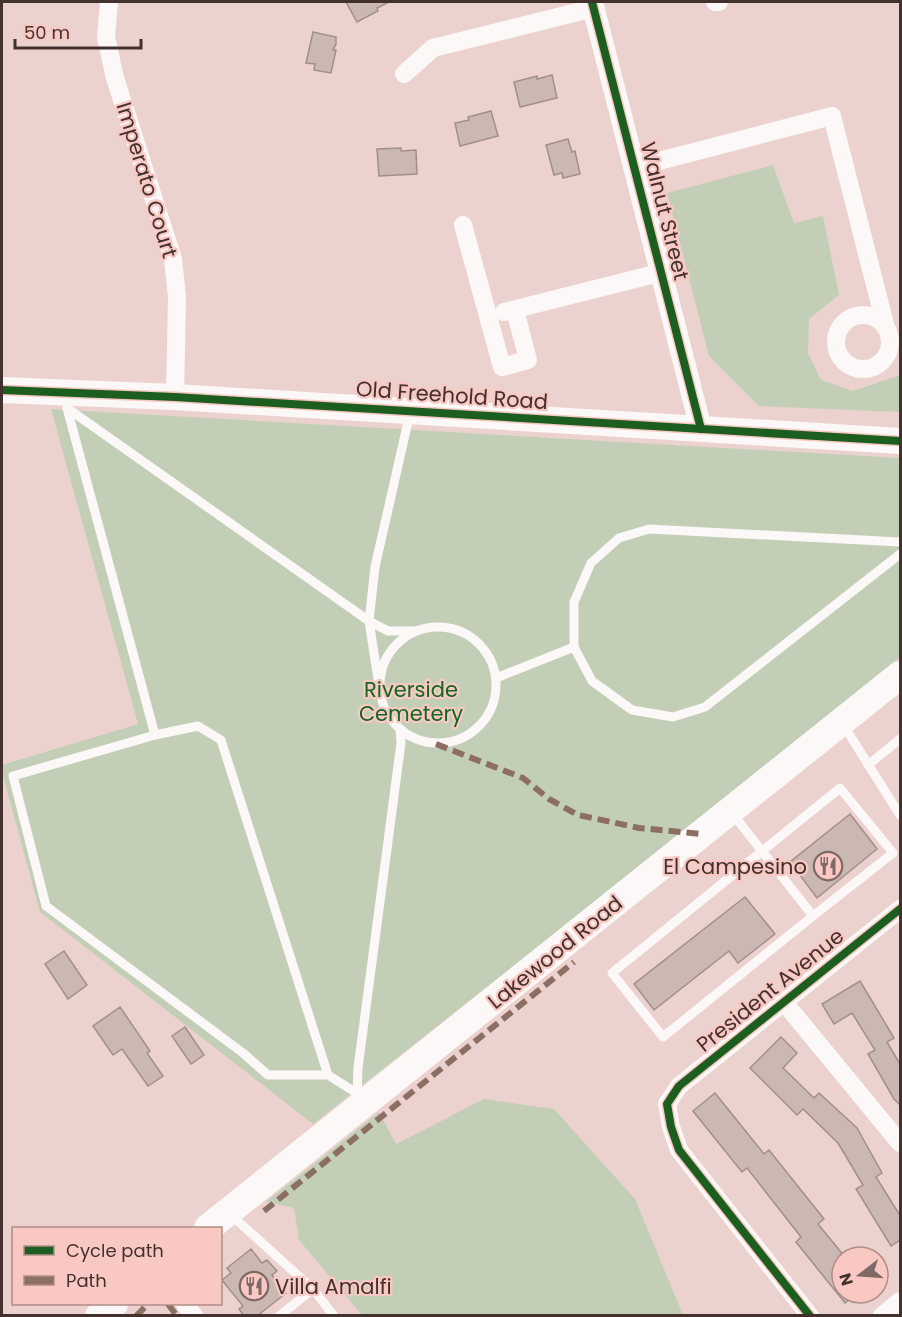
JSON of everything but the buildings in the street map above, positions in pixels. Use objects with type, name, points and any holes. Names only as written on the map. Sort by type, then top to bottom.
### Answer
[{"type":"main road","name":"Old Freehold Road","points":[[2,390],[64,400],[175,397],[900,441]]},
{"type":"main road","name":"Lakewood Road","points":[[218,1220],[358,1099],[731,812],[900,675]]},
{"type":"main road","points":[[99,1316],[113,1305]]},
{"type":"street","name":"Imperato Court","points":[[109,2],[106,37],[115,78],[173,259],[177,297],[175,397]]},
{"type":"street","points":[[404,74],[433,48],[593,5]]},
{"type":"street","name":"Walnut Street","points":[[593,5],[663,272],[701,429]]},
{"type":"street","points":[[636,167],[832,116],[886,328]]},
{"type":"street","points":[[463,225],[502,367],[528,360],[515,310]]},
{"type":"street","points":[[488,316],[663,272]]},
{"type":"street","name":"President Avenue","points":[[810,1316],[679,1150],[671,1127],[668,1104],[679,1086],[900,909]]},
{"type":"street","points":[[783,1001],[900,1143]]},
{"type":"street","points":[[882,1316],[900,1301]]},
{"type":"lane","points":[[64,400],[369,621],[388,631],[415,631],[432,627],[450,628],[466,634],[480,644],[490,658],[496,678],[495,698],[488,717],[474,732],[456,741],[436,744],[416,740],[400,729],[388,714],[381,696],[369,621],[375,567],[411,410]]},
{"type":"lane","points":[[64,400],[155,735]]},
{"type":"lane","points":[[900,542],[649,529],[619,538],[591,562],[574,602],[574,647],[592,681],[632,710],[673,717],[705,707],[900,554]]},
{"type":"lane","points":[[381,696],[384,662],[397,644],[415,631]]},
{"type":"lane","points":[[496,678],[574,647]]},
{"type":"lane","points":[[841,722],[900,815]]},
{"type":"lane","points":[[328,1075],[268,1075],[243,1053],[46,906],[13,776],[155,735],[198,726],[221,741],[328,1075],[358,1099]]},
{"type":"lane","points":[[358,1099],[401,743],[400,729]]},
{"type":"lane","points":[[868,765],[900,739]]},
{"type":"lane","points":[[840,788],[893,853],[663,1037],[612,973],[762,852],[840,788]]},
{"type":"lane","points":[[731,812],[813,916]]},
{"type":"lane","points":[[218,1220],[314,1289],[334,1316]]},
{"type":"lane","points":[[279,1316],[314,1289]]},
{"type":"green space","points":[[773,165],[794,223],[823,216],[839,295],[809,319],[808,353],[821,380],[853,391],[900,375],[900,412],[759,406],[709,356],[667,193]]},
{"type":"green space","name":"Riverside Cemetery","points":[[51,409],[900,458],[900,657],[741,787],[313,1124],[40,912],[2,765],[138,724]]},
{"type":"green space","points":[[484,1099],[554,1109],[635,1199],[683,1315],[362,1315],[299,1240],[294,1208],[266,1202],[379,1112],[396,1144]]},
{"type":"marked path","points":[[436,744],[523,778],[549,799],[578,815],[639,828],[702,834]]},
{"type":"marked path","points":[[264,1211],[574,962]]},
{"type":"marked path","points":[[136,1316],[147,1305]]},
{"type":"marked path","points":[[169,1305],[177,1316]]},
{"type":"cycle path","points":[[592,2],[701,429]]},
{"type":"cycle path","points":[[2,390],[175,397],[900,441]]},
{"type":"cycle path","points":[[810,1316],[679,1150],[671,1127],[667,1104],[679,1086],[900,909]]},
{"type":"place","name":"El Campesino","points":[[828,866]]},
{"type":"place","name":"Villa Amalfi","points":[[254,1286]]}]
